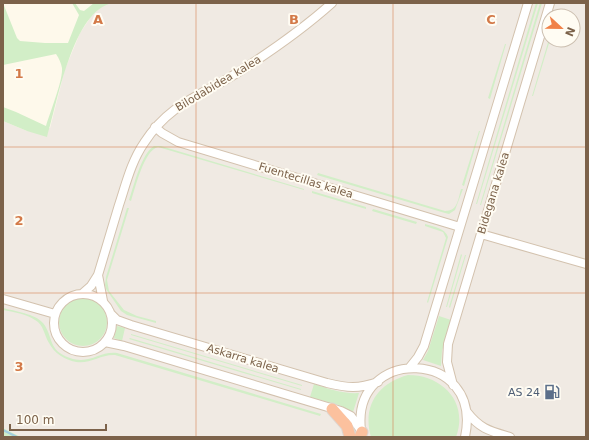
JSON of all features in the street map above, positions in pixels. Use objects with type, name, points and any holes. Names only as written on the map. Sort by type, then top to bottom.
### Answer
[{"type":"highway","points":[[332,409],[347,426],[350,437]]},
{"type":"street","name":"Bilodabidea kalea","points":[[83,293],[91,286],[98,275],[132,167],[143,144],[155,127],[186,100],[235,74],[284,42],[332,3]]},
{"type":"street","name":"Bidegana kalea","points":[[410,368],[424,346],[528,3]]},
{"type":"street","name":"Bidegana kalea","points":[[454,385],[447,362],[447,351],[550,3]]},
{"type":"street","name":"Fuentecillas kalea","points":[[155,127],[162,133],[178,142],[460,227]]},
{"type":"street","points":[[481,234],[586,264]]},
{"type":"street","name":"Bilodabidea kalea","points":[[98,275],[103,301]]},
{"type":"street","points":[[83,293],[94,295],[103,301],[111,314],[112,322],[112,329],[104,342],[97,348],[88,351],[78,351],[69,348],[56,334],[54,324],[55,314],[63,302],[76,294],[83,293]]},
{"type":"street","points":[[3,299],[55,314]]},
{"type":"street","name":"Askarra kalea","points":[[111,314],[117,320],[131,325],[327,383],[350,388],[378,382]]},
{"type":"street","name":"Askarra kalea","points":[[104,342],[124,346],[341,411],[351,416],[361,435]]},
{"type":"street","points":[[361,435],[361,414],[363,405],[369,392],[378,382],[392,372],[410,368],[422,368],[434,371],[454,385],[460,393],[467,412],[474,422],[482,428],[510,437]]},
{"type":"street","points":[[465,437],[468,425],[467,412]]},
{"type":"shaded area","points":[[113,3],[586,3],[586,437],[347,437],[345,435],[339,437],[21,437],[3,428],[3,121],[27,131],[50,128],[65,69],[80,33],[92,15],[107,4]]},
{"type":"green space","points":[[3,3],[17,38],[20,41],[68,43],[79,15],[72,3],[75,3],[80,10],[84,11],[94,3],[113,3],[99,9],[87,22],[77,39],[62,82],[47,137],[3,121],[3,107],[46,126],[62,74],[62,68],[56,54],[3,65]]},
{"type":"green space","points":[[536,3],[538,3],[476,204]]},
{"type":"green space","points":[[540,3],[542,3],[480,205]]},
{"type":"green space","points":[[506,44],[490,99],[488,98]]},
{"type":"green space","points":[[546,48],[548,48],[533,96]]},
{"type":"green space","points":[[480,131],[464,186],[462,185]]},
{"type":"green space","points":[[154,146],[161,146],[304,190],[158,147],[148,155],[144,162],[131,201],[129,200],[142,163],[149,150]]},
{"type":"green space","points":[[318,173],[445,211],[455,207],[461,189],[463,189],[455,210],[449,214],[317,175]]},
{"type":"green space","points":[[312,191],[366,207],[366,209],[312,193]]},
{"type":"green space","points":[[127,208],[129,208],[107,280],[109,291],[124,310],[137,316],[156,321],[156,323],[127,315],[121,311],[106,289],[106,277]]},
{"type":"green space","points":[[373,209],[417,222],[416,224],[372,211]]},
{"type":"green space","points":[[425,224],[442,230],[448,237],[428,303],[427,302],[446,238],[443,232],[425,226]]},
{"type":"green space","points":[[461,254],[462,255],[446,307]]},
{"type":"green space","points":[[466,255],[450,308],[449,307]]},
{"type":"green space","points":[[78,298],[88,298],[100,305],[107,317],[107,327],[100,339],[88,346],[78,346],[70,342],[63,335],[59,327],[59,317],[63,309],[70,302]]},
{"type":"green space","points":[[3,308],[24,313],[40,320],[46,328],[54,347],[63,355],[70,358],[83,360],[105,354],[117,353],[321,414],[320,416],[115,355],[105,356],[86,362],[72,361],[60,356],[51,347],[42,327],[38,322],[24,315],[3,310]]},
{"type":"green space","points":[[439,316],[451,320],[442,351],[441,366],[423,360],[428,351]]},
{"type":"green space","points":[[117,326],[125,328],[122,341],[114,338]]},
{"type":"green space","points":[[131,335],[302,385],[302,386]]},
{"type":"green space","points":[[130,338],[301,389],[301,390],[129,339]]},
{"type":"green space","points":[[408,375],[420,376],[432,380],[442,385],[450,393],[459,413],[459,424],[456,437],[371,437],[369,415],[375,397],[388,384]]},
{"type":"green space","points":[[314,384],[342,392],[359,393],[353,412],[339,405],[310,397]]},
{"type":"green space","points":[[3,428],[21,437],[3,437]]},
{"type":"waterway","points":[[3,430],[17,437]]},
{"type":"place","name":"AS 24","points":[[552,392]]}]
